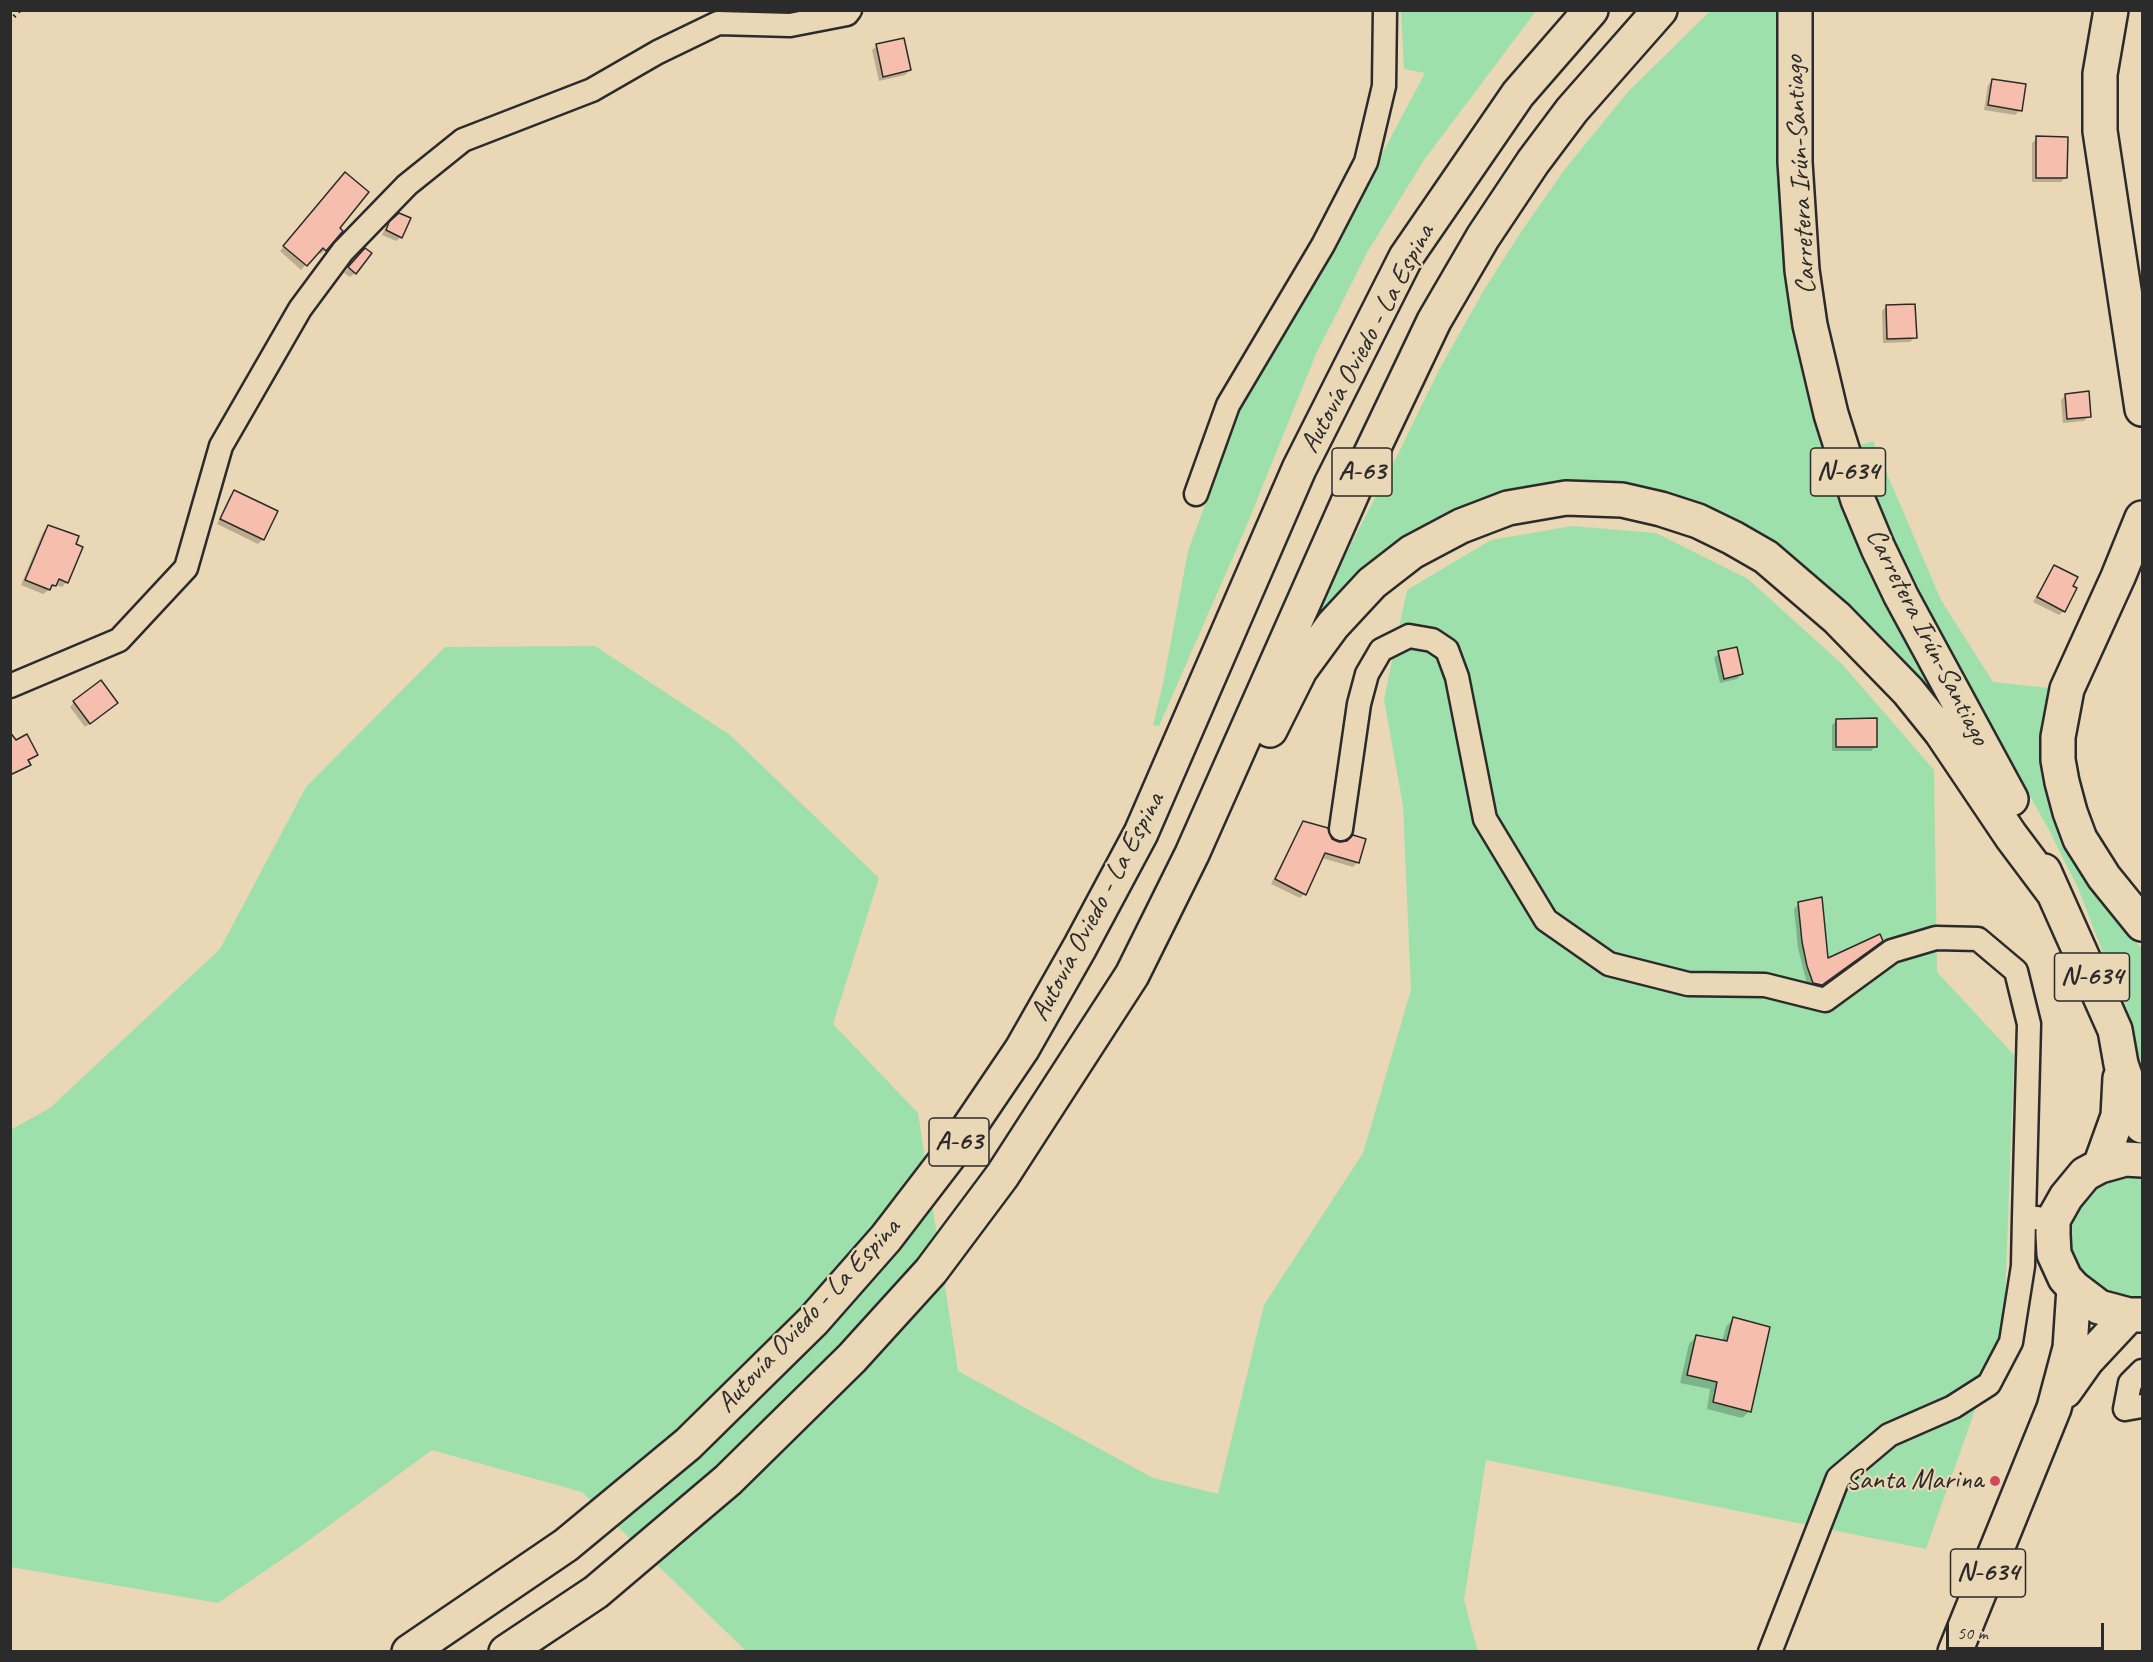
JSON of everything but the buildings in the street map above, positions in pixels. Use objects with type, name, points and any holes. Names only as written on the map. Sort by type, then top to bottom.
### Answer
[{"type":"highway","points":[[1299,469],[1330,379],[1387,268],[1447,165],[1480,116],[1563,10]]},
{"type":"highway","name":"Autovía Oviedo - La Espina","points":[[409,1652],[566,1545],[688,1444],[813,1321],[886,1238],[955,1148],[1022,1049],[1141,833],[1299,469],[1406,257],[1518,94],[1590,10]]},
{"type":"highway","name":"Autovía Oviedo - La Espina","points":[[506,1652],[596,1592],[719,1488],[852,1358],[930,1271],[1002,1176],[1132,975],[1192,854],[1354,489],[1434,321],[1483,237],[1533,162],[1572,110],[1660,10]]},
{"type":"highway","name":"Carretera Irún-Santiago","points":[[1796,10],[1795,151],[1802,270],[1810,326],[1831,414],[1858,500],[1878,548],[1906,606],[2015,807],[2115,1030],[2121,1064],[2142,1126]]},
{"type":"highway","points":[[2111,10],[2100,74],[2100,130],[2142,409]]},
{"type":"highway","points":[[1132,975],[1184,902],[1300,670],[1333,625],[1372,583],[1412,552],[1461,526],[1508,508],[1566,498],[1622,500],[1661,508],[1698,520],[1766,557],[1837,618],[1908,691],[1941,732],[2011,836],[2053,892]]},
{"type":"highway","points":[[2142,518],[2118,577],[2071,678],[2061,711],[2058,760],[2070,812],[2080,839],[2104,877],[2142,924]]},
{"type":"highway","name":"Carretera Irún-Santiago","points":[[2100,1166],[2118,1116],[2121,1064]]},
{"type":"highway","points":[[2038,1219],[2066,1197],[2085,1174],[2100,1166],[2125,1159],[2142,1160]]},
{"type":"highway","name":"N-634","points":[[2038,1219],[2065,1278],[2074,1288],[2099,1307],[2136,1315]]},
{"type":"highway","name":"N-634","points":[[1955,1652],[2054,1408],[2070,1348],[2074,1288]]},
{"type":"highway","name":"N-634","points":[[2054,1408],[2087,1360],[2136,1315]]},
{"type":"street","points":[[10,686],[119,640],[186,568],[221,446],[300,309],[343,251],[407,185],[463,140],[592,90],[658,52],[718,23],[790,25],[847,14],[850,10]]},
{"type":"street","points":[[1196,494],[1228,405],[1323,245],[1365,162],[1384,86],[1385,10]]},
{"type":"street","points":[[1341,829],[1359,704],[1367,674],[1381,650],[1408,636],[1432,640],[1447,650],[1457,677],[1485,819],[1546,920],[1609,964],[1688,984],[1765,985],[1825,1000],[1892,951],[1936,938],[1978,939],[2016,971],[2029,1024],[2038,1219],[2023,1266],[2011,1342],[1989,1384],[1953,1407],[1888,1435],[1839,1478],[1770,1652]]},
{"type":"street","points":[[2142,1371],[2130,1383],[2125,1409],[2142,1406]]},
{"type":"path","points":[[10,21],[20,10]]},
{"type":"green space","points":[[1401,11],[1536,11],[1424,160],[1368,251],[1316,354],[1244,532],[1159,726],[1153,725],[1188,551],[1244,399],[1312,286],[1425,73],[1404,69]]},
{"type":"green space","points":[[1710,11],[1777,11],[1776,93],[1781,222],[1795,330],[1809,396],[1821,444],[1879,590],[1950,724],[1808,578],[1565,489],[1323,615],[1319,614],[1343,559],[1439,370],[1484,290],[1521,232],[1565,169],[1627,93]]},
{"type":"green space","points":[[1873,441],[1941,600],[1993,682],[2049,688],[2041,723],[2041,770],[2057,824],[2087,879],[2105,906],[2142,949],[2142,1084],[2105,958],[2078,888],[2050,832],[1909,574],[1858,446]]},
{"type":"green space","points":[[1572,526],[1656,533],[1748,579],[1842,664],[1934,770],[1937,972],[2014,1055],[2004,1328],[1926,1549],[1486,1460],[1464,1600],[1478,1652],[746,1651],[582,1492],[432,1450],[297,1549],[218,1603],[11,1567],[10,1130],[50,1108],[220,949],[306,787],[445,647],[595,646],[730,735],[879,878],[833,1024],[918,1113],[958,1371],[1153,1478],[1218,1494],[1264,1305],[1363,1153],[1411,990],[1403,806],[1384,699],[1407,590],[1491,540]]},
{"type":"green space","points":[[2142,1177],[2142,1298],[2137,1300],[2122,1299],[2095,1289],[2076,1267],[2069,1238],[2075,1211],[2092,1190],[2116,1178]]},
{"type":"place","name":"Santa Marina","points":[[1995,1481]]}]
